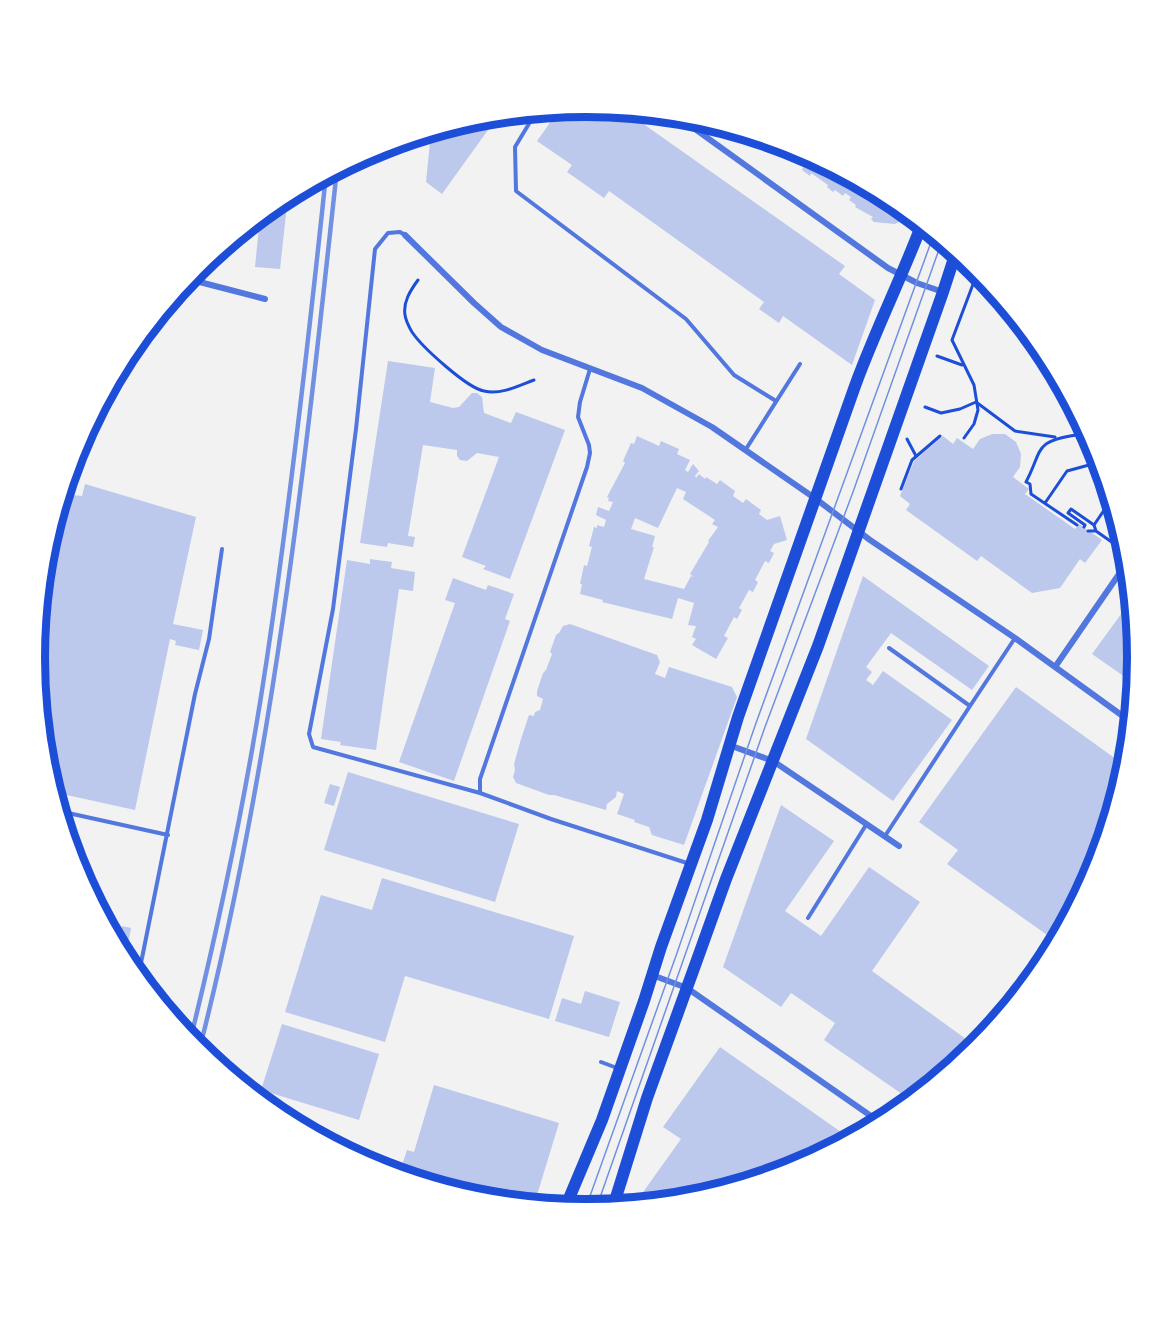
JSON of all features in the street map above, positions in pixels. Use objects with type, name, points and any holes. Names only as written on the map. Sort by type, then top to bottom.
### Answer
[{"type":"main road","points":[[569,1199],[602,1119],[692,865],[738,717],[871,343],[902,276],[919,232]]},
{"type":"main road","points":[[617,1198],[647,1098],[726,879],[818,646],[953,261]]},
{"type":"street","points":[[694,129],[888,268],[943,292]]},
{"type":"street","points":[[405,235],[501,327],[542,350],[642,388],[711,427],[816,498],[859,531],[1015,638],[1123,717]]},
{"type":"street","points":[[198,281],[266,298]]},
{"type":"street","points":[[1055,667],[1120,573]]},
{"type":"street","points":[[729,745],[773,761],[899,846]]},
{"type":"street","points":[[652,975],[687,988],[872,1117]]},
{"type":"lane","points":[[531,121],[515,147],[516,192],[686,319],[734,375],[776,400]]},
{"type":"lane","points":[[405,235],[400,232],[388,233],[375,249],[333,609],[309,734],[313,747],[480,793],[550,819],[692,865]]},
{"type":"lane","points":[[746,449],[800,364]]},
{"type":"lane","points":[[480,793],[480,779],[587,466],[589,445],[578,417],[579,402],[590,369]]},
{"type":"lane","points":[[141,965],[195,694],[209,639],[222,549]]},
{"type":"lane","points":[[885,837],[1015,638]]},
{"type":"lane","points":[[889,648],[970,706]]},
{"type":"lane","points":[[68,813],[168,835]]},
{"type":"lane","points":[[808,918],[867,824]]},
{"type":"lane","points":[[601,1062],[619,1068]]},
{"type":"path","points":[[418,280],[405,306],[405,314],[411,331],[465,383],[485,392],[497,392],[510,390],[534,380]]},
{"type":"path","points":[[964,438],[974,424],[978,410],[974,386],[952,340],[974,281]]},
{"type":"path","points":[[923,351],[963,366]]},
{"type":"path","points":[[926,407],[940,413],[960,409],[975,402]]},
{"type":"path","points":[[975,402],[1015,431],[1056,438],[1077,435],[1080,439]]},
{"type":"path","points":[[901,489],[912,460],[940,436]]},
{"type":"path","points":[[1056,438],[1038,452],[1026,482],[1030,484],[1031,494],[1077,525]]},
{"type":"path","points":[[1045,503],[1068,471],[1091,464]]},
{"type":"path","points":[[1084,528],[1085,525],[1068,513],[1071,509],[1094,525],[1096,531]]},
{"type":"path","points":[[1094,525],[1106,509]]},
{"type":"path","points":[[1088,531],[1096,531],[1115,545]]},
{"type":"building","points":[[586,117],[638,120],[845,266],[839,274],[875,300],[852,365],[783,316],[779,323],[759,309],[764,302],[609,191],[604,198],[567,172],[572,165],[537,141],[553,119]]},
{"type":"building","points":[[491,126],[442,194],[426,182],[430,141]]},
{"type":"building","points":[[788,157],[856,190],[903,220],[895,224],[874,222],[871,219],[873,217],[855,207],[856,205],[849,200],[851,197],[845,193],[843,196],[835,190],[833,192],[827,187],[828,185],[811,173],[810,176],[802,170],[803,167]]},
{"type":"building","points":[[287,208],[280,269],[255,267],[259,228]]},
{"type":"building","points":[[388,361],[435,368],[430,402],[453,408],[459,407],[472,393],[477,393],[482,397],[484,413],[511,423],[516,412],[565,430],[510,579],[483,569],[486,566],[462,557],[499,457],[477,453],[467,461],[460,460],[457,450],[423,445],[408,536],[415,537],[413,547],[388,543],[387,547],[360,543]]},
{"type":"building","points":[[992,434],[1005,434],[1016,442],[1021,454],[1020,467],[1013,477],[1029,489],[1025,494],[1075,529],[1079,524],[1102,540],[1085,563],[1080,559],[1060,588],[1032,593],[981,556],[977,561],[906,510],[910,504],[900,496],[914,461],[943,436],[953,444],[957,438],[973,449],[980,439]]},
{"type":"building","points":[[637,436],[659,446],[661,441],[679,449],[677,454],[690,460],[685,470],[688,472],[693,464],[699,471],[696,478],[699,474],[717,484],[720,480],[735,491],[733,496],[743,503],[746,499],[761,510],[759,514],[767,520],[780,516],[787,540],[774,544],[770,551],[774,553],[769,563],[765,561],[755,580],[758,582],[753,592],[749,590],[739,608],[742,610],[737,619],[734,617],[724,636],[728,638],[716,659],[692,645],[696,639],[692,637],[696,626],[688,625],[694,603],[678,598],[672,619],[602,602],[603,600],[580,594],[584,565],[587,566],[592,547],[589,546],[594,527],[597,528],[597,525],[604,527],[606,520],[596,515],[598,507],[609,511],[613,502],[608,501],[607,497],[625,463],[623,461],[631,443],[634,444]],"holes":[[[677,488],[686,492],[683,499],[715,520],[712,524],[718,527],[690,574],[694,577],[691,576],[684,589],[644,579],[655,536],[631,529],[635,518],[658,528]]]},
{"type":"building","points":[[85,484],[196,517],[173,624],[203,630],[199,650],[175,645],[176,641],[170,639],[135,810],[62,794],[55,764],[46,694],[46,623],[55,553],[63,518],[67,518],[72,495],[82,496]]},
{"type":"building","points":[[370,559],[392,562],[391,568],[415,572],[413,591],[399,589],[376,750],[340,745],[341,742],[321,739],[347,560],[370,564]]},
{"type":"building","points":[[863,576],[989,666],[972,690],[891,633],[866,667],[872,672],[866,680],[873,685],[883,671],[952,720],[893,801],[806,739]]},
{"type":"building","points":[[453,578],[486,590],[488,585],[514,594],[505,619],[510,621],[454,781],[399,762],[455,603],[445,600]]},
{"type":"building","points":[[1124,609],[1126,678],[1092,654]]},
{"type":"building","points":[[570,624],[657,655],[660,662],[655,674],[665,678],[669,667],[732,687],[737,697],[684,845],[652,835],[649,827],[617,814],[624,794],[617,791],[616,797],[607,804],[606,810],[549,795],[516,783],[513,777],[514,764],[529,715],[534,716],[535,712],[540,710],[543,699],[537,696],[537,691],[552,654],[550,652],[556,635],[563,626]]},
{"type":"building","points":[[1016,687],[1118,760],[1109,799],[1086,866],[1050,937],[947,864],[958,850],[919,822]]},
{"type":"building","points":[[348,772],[519,824],[495,902],[324,850]]},
{"type":"building","points":[[330,784],[340,787],[334,806],[324,803]]},
{"type":"building","points":[[781,805],[834,841],[785,911],[821,936],[869,867],[920,902],[872,971],[969,1041],[904,1096],[824,1040],[835,1023],[791,993],[781,1007],[723,967]]},
{"type":"building","points":[[382,878],[574,936],[549,1019],[405,976],[385,1042],[285,1012],[321,895],[372,910]]},
{"type":"building","points":[[122,926],[131,928],[128,946],[120,934]]},
{"type":"building","points":[[585,991],[620,1002],[609,1037],[555,1021],[562,998],[581,1004]]},
{"type":"building","points":[[282,1024],[379,1054],[359,1120],[261,1090]]},
{"type":"building","points":[[720,1047],[844,1134],[760,1171],[692,1189],[643,1196],[641,1195],[681,1139],[663,1127]]},
{"type":"building","points":[[434,1085],[559,1123],[537,1197],[480,1189],[412,1171],[408,1170],[409,1167],[402,1165],[407,1150],[414,1152]]},
{"type":"tram line","points":[[589,1200],[756,723],[931,242]]},
{"type":"tram line","points":[[599,1199],[765,727],[853,492],[939,249]]},
{"type":"railway","points":[[202,1040],[225,942],[267,723],[299,502],[336,179]]},
{"type":"railway","points":[[193,1030],[233,850],[260,706],[292,477],[325,185]]}]
